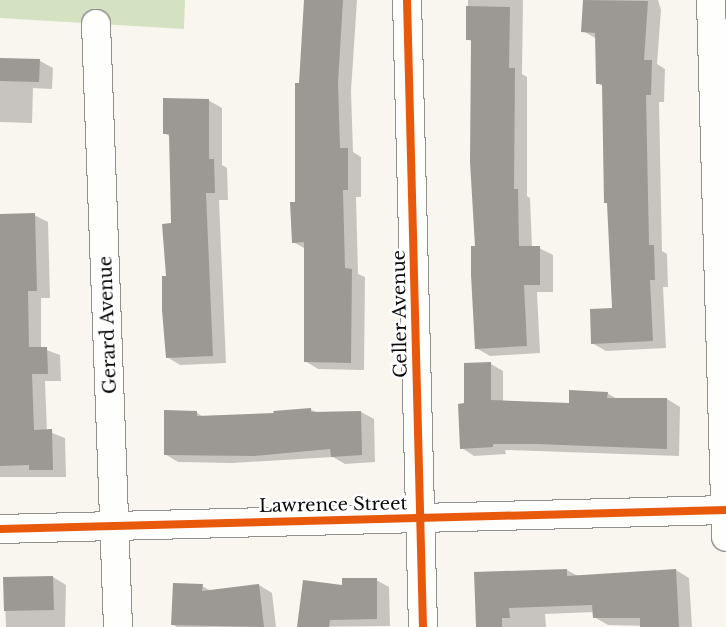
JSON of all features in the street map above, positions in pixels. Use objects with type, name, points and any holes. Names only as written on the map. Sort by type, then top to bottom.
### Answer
[{"type":"street","name":"Celler Avenue","points":[[406,0],[423,627]]},
{"type":"street","points":[[711,0],[726,537]]},
{"type":"street","name":"Gerard Avenue","points":[[96,24],[116,526],[118,627]]},
{"type":"street","name":"Lawrence Street","points":[[0,529],[726,510]]},
{"type":"green space","points":[[0,0],[185,0],[184,29],[0,18]]},
{"type":"building","points":[[304,0],[343,0],[338,83],[340,148],[348,148],[348,190],[343,190],[345,268],[352,269],[351,363],[304,362],[304,242],[292,243],[290,202],[295,202],[295,83],[299,83]]},
{"type":"building","points":[[583,0],[648,1],[644,60],[652,60],[651,95],[646,95],[649,245],[654,245],[655,280],[650,280],[653,341],[591,344],[590,309],[612,308],[607,203],[604,203],[602,84],[596,84],[595,33],[581,32]]},
{"type":"building","points":[[466,6],[510,7],[509,68],[515,68],[514,189],[518,189],[519,246],[540,246],[540,285],[524,285],[527,346],[475,349],[471,275],[471,246],[475,246],[470,162],[471,40],[466,40]]},
{"type":"building","points":[[0,58],[40,59],[39,82],[0,81]]},
{"type":"building","points":[[163,98],[209,99],[209,159],[214,159],[215,193],[206,193],[213,356],[166,358],[162,310],[162,276],[166,276],[162,224],[171,223],[169,134],[163,134]]},
{"type":"building","points":[[35,213],[37,291],[28,291],[29,347],[47,347],[48,374],[32,374],[34,430],[52,429],[53,470],[29,470],[29,465],[0,466],[0,214]]},
{"type":"building","points":[[491,362],[491,400],[569,403],[569,390],[608,392],[607,398],[667,398],[667,449],[493,444],[493,447],[460,449],[458,404],[464,403],[464,363]]},
{"type":"building","points":[[311,408],[311,412],[361,411],[362,455],[331,457],[330,449],[253,456],[164,455],[164,410],[197,411],[197,416],[274,413],[273,411]]},
{"type":"building","points":[[567,569],[567,576],[676,569],[679,627],[640,627],[640,618],[593,618],[592,605],[509,608],[510,618],[502,618],[502,627],[476,627],[474,572]]},
{"type":"building","points":[[53,576],[54,610],[4,611],[3,577]]},
{"type":"building","points":[[342,578],[377,578],[377,619],[330,620],[329,627],[297,627],[303,580],[342,585]]},
{"type":"building","points":[[173,583],[203,584],[202,591],[259,584],[264,627],[171,625]]},
{"type":"cycle path","points":[[407,0],[423,627]]},
{"type":"cycle path","points":[[0,529],[726,510]]}]
